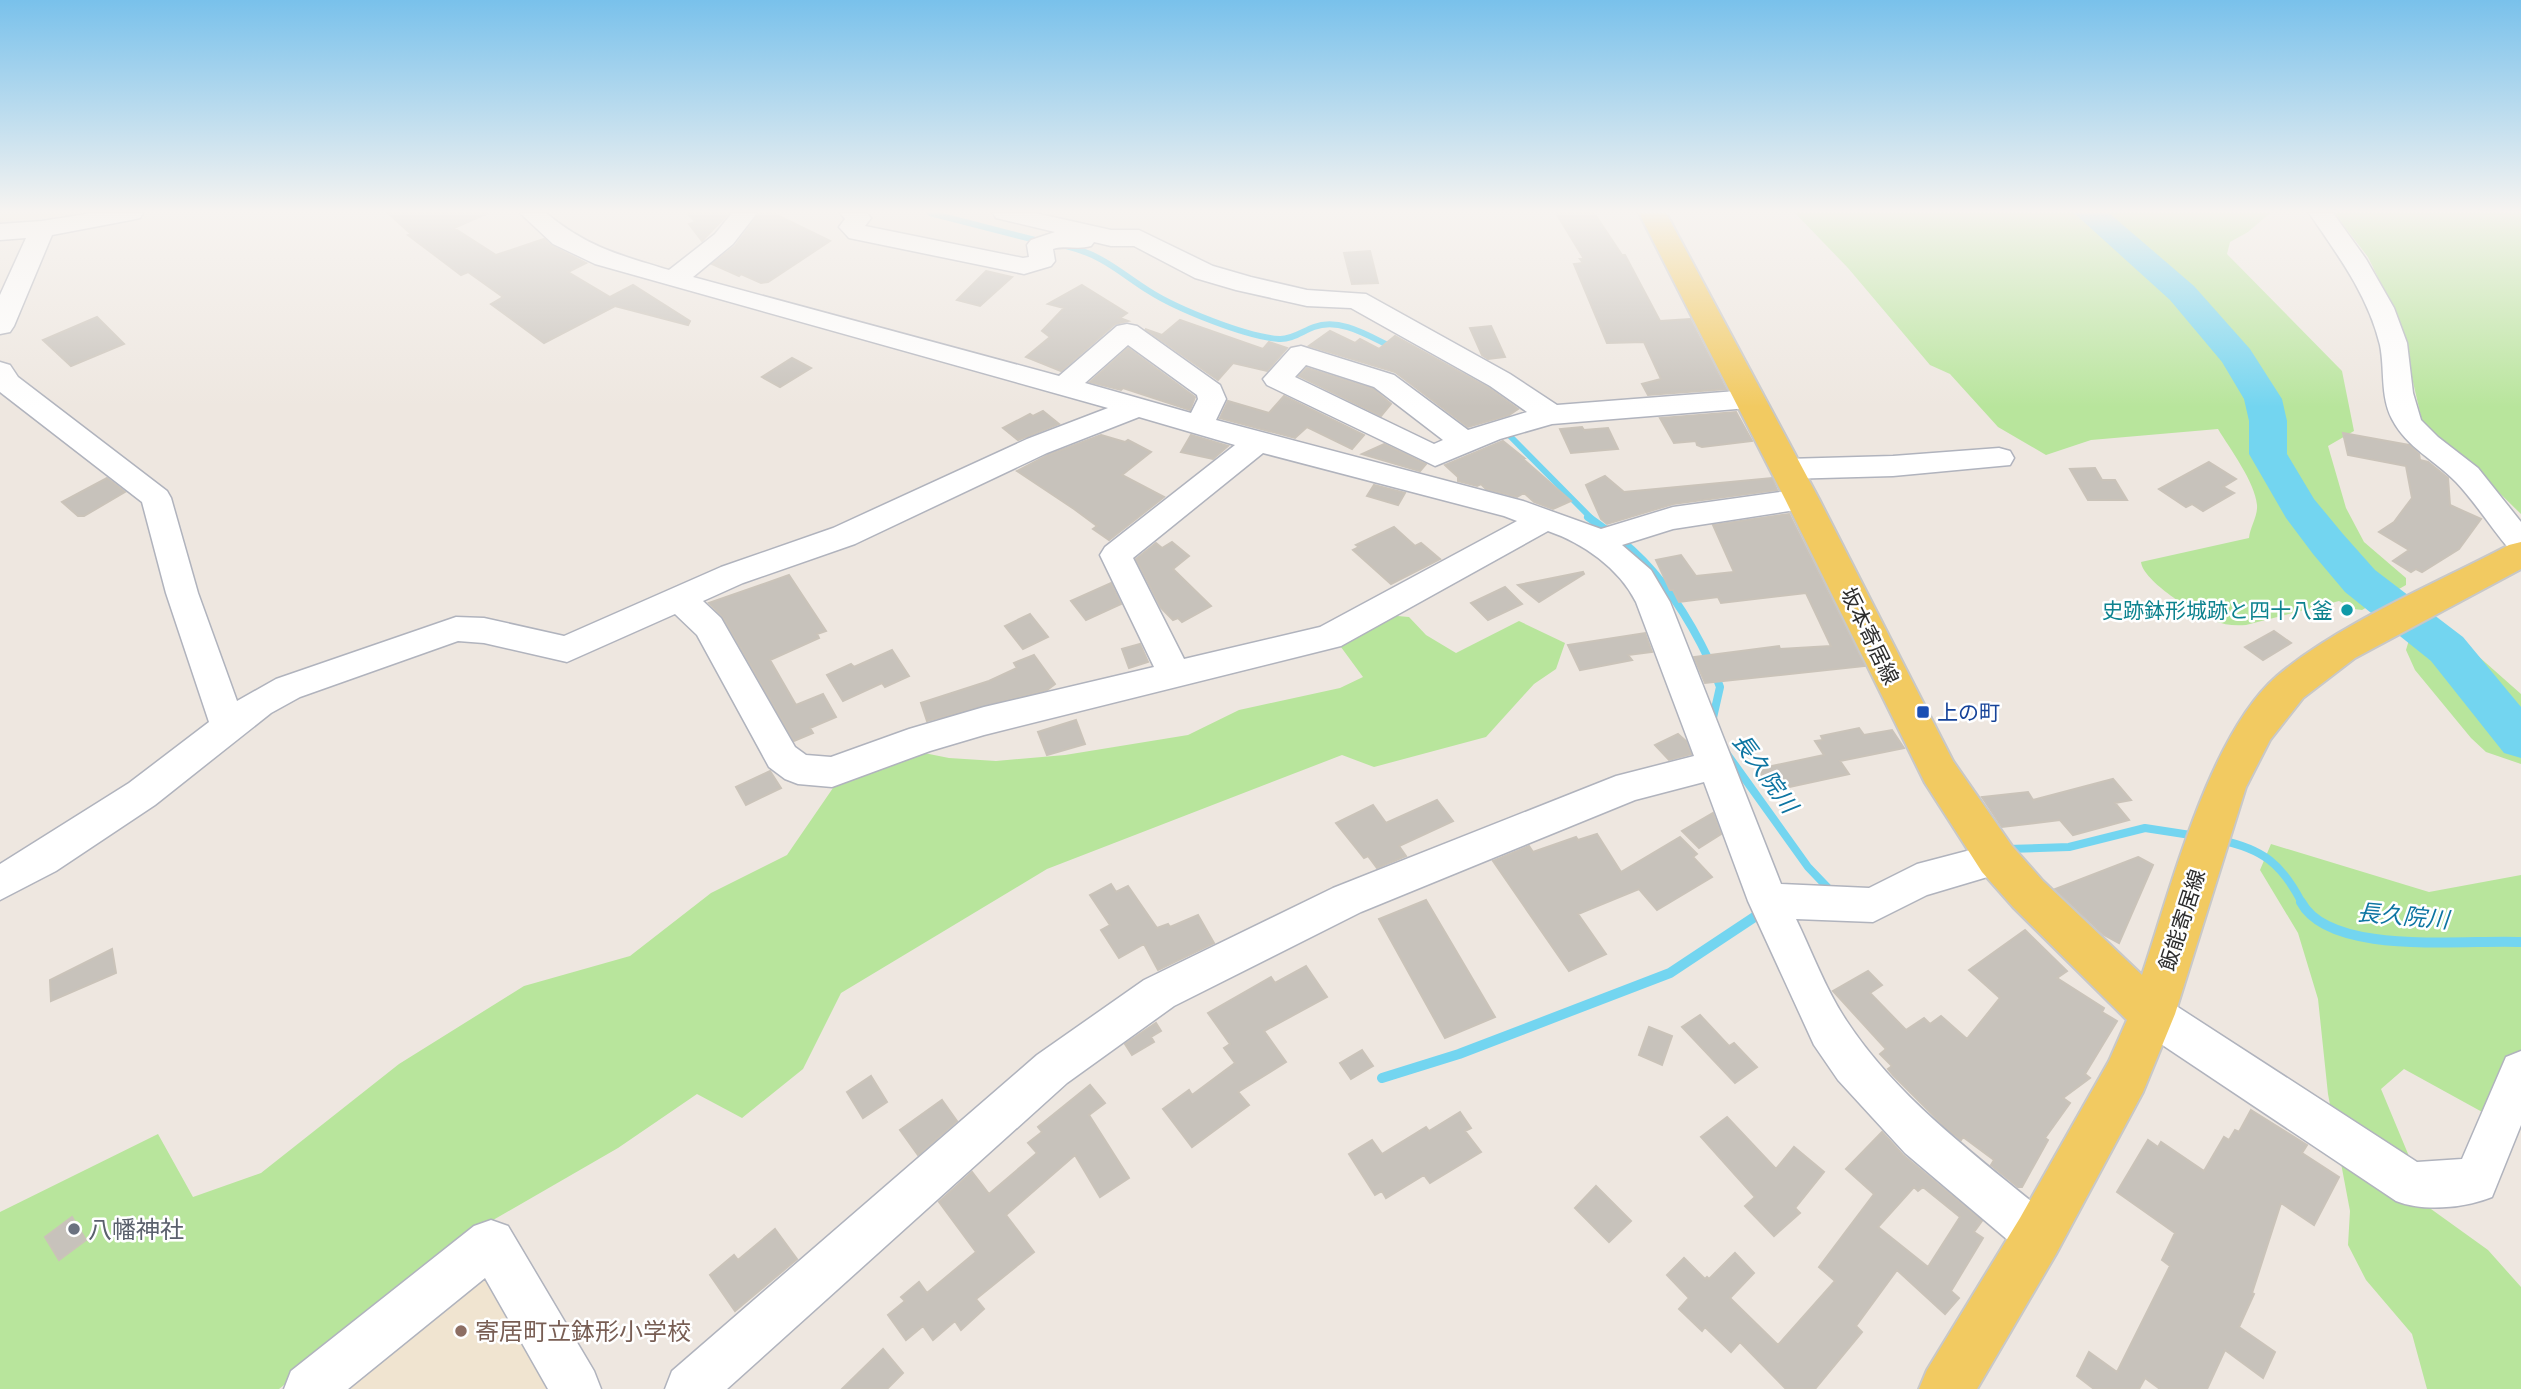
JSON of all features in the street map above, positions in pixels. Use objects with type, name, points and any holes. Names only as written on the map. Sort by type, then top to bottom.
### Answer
[{"type":"main road","name":"坂本寄居線","points":[[1686,278],[1794,484],[1928,753],[1997,859],[2028,894],[2152,1014]]},
{"type":"main road","name":"飯能寄居線","points":[[1946,1389],[2038,1236],[2126,1076],[2152,1014],[2225,787],[2255,730],[2289,688],[2342,648],[2521,554]]},
{"type":"street","points":[[0,326],[20,278]]},
{"type":"street","points":[[663,278],[1446,493],[1512,508],[1543,520],[1608,537],[1651,522],[1794,484],[1893,466],[1999,458]]},
{"type":"street","points":[[673,281],[677,278]]},
{"type":"street","points":[[1224,278],[1307,298],[1357,300],[1500,380],[1551,415]]},
{"type":"street","points":[[2365,278],[2379,305],[2394,345],[2397,387],[2407,420],[2424,441],[2464,472],[2521,542]]},
{"type":"street","points":[[1064,386],[1127,332],[1210,391],[1212,399],[1199,425]]},
{"type":"street","points":[[1446,493],[1435,456],[1277,379],[1301,355],[1384,381],[1490,433]]},
{"type":"street","points":[[0,371],[7,383],[112,461],[156,498],[182,593],[228,726]]},
{"type":"street","points":[[1435,456],[1490,433],[1551,415],[1749,398]]},
{"type":"street","points":[[0,883],[100,823],[259,703],[288,688],[456,629],[470,628],[548,648],[567,649],[732,575],[844,536],[1037,446],[1138,407]]},
{"type":"street","points":[[1174,673],[1116,555],[1258,442]]},
{"type":"street","points":[[679,598],[709,626],[782,757],[798,769],[832,772],[922,739],[1174,673],[1329,637],[1543,520]]},
{"type":"street","points":[[1608,537],[1640,578],[1653,602],[1768,901],[1829,1031],[1853,1066],[1921,1138],[2038,1236]]},
{"type":"street","points":[[690,1389],[1052,1069],[1159,993],[1347,900],[1629,787],[1714,765]]},
{"type":"street","points":[[1768,901],[1873,905],[1917,881],[1997,859]]},
{"type":"street","points":[[2152,1014],[2412,1185],[2476,1181],[2521,1071]]},
{"type":"street","points":[[309,1389],[491,1243],[576,1389]]},
{"type":"shaded area","name":"寄居町立鉢形小学校","points":[[488,1271],[559,1389],[327,1389]]},
{"type":"green space","points":[[1856,278],[2250,278],[2342,371],[2354,431],[2328,446],[2346,508],[2364,542],[2406,578],[2406,585],[2362,610],[2339,601],[2246,625],[2221,623],[2194,611],[2150,578],[2141,562],[2249,538],[2257,509],[2255,496],[2241,466],[2218,429],[2091,440],[2046,455],[1998,427],[1950,374],[1930,365]]},
{"type":"green space","points":[[2378,278],[2521,278],[2521,514],[2479,473],[2431,433],[2422,421],[2399,321]]},
{"type":"green space","points":[[1386,615],[1409,617],[1426,635],[1456,653],[1519,621],[1565,643],[1556,669],[1534,684],[1486,737],[1374,767],[1342,755],[1047,869],[841,993],[803,1069],[742,1118],[697,1094],[618,1148],[481,1227],[279,1389],[0,1389],[0,1212],[158,1134],[193,1197],[261,1173],[399,1064],[524,986],[630,956],[711,893],[787,855],[833,788],[853,772],[919,752],[949,758],[996,761],[1065,755],[1188,735],[1239,710],[1340,688],[1363,677],[1338,643]]},
{"type":"green space","points":[[2434,626],[2451,632],[2521,694],[2521,764],[2486,752],[2471,738],[2415,670],[2406,650],[2409,640]]},
{"type":"green space","points":[[2271,844],[2429,892],[2521,875],[2521,1121],[2484,1113],[2404,1069],[2381,1089],[2431,1209],[2488,1250],[2521,1287],[2521,1389],[2427,1389],[2412,1334],[2366,1280],[2348,1245],[2350,1211],[2328,1094],[2318,999],[2298,933],[2260,870]]},
{"type":"building","points":[[476,278],[578,278],[610,297],[633,285],[690,321],[688,325],[615,306],[544,343],[491,304],[503,297]]},
{"type":"building","points":[[749,278],[774,278],[768,282],[761,283]]},
{"type":"building","points":[[979,278],[1011,278],[980,306],[957,300]]},
{"type":"building","points":[[1350,278],[1377,278],[1378,283],[1352,284]]},
{"type":"building","points":[[1580,278],[1637,278],[1660,321],[1690,319],[1726,389],[1648,395],[1642,384],[1661,379],[1644,342],[1607,343]]},
{"type":"building","points":[[1082,285],[1127,313],[1120,318],[1128,321],[1115,324],[1061,371],[1026,357],[1050,337],[1042,331],[1064,308],[1048,304]]},
{"type":"building","points":[[97,317],[124,344],[71,366],[43,340]]},
{"type":"building","points":[[1180,320],[1263,349],[1269,342],[1287,348],[1267,371],[1233,363],[1218,380],[1145,329],[1162,335]]},
{"type":"building","points":[[1491,326],[1505,357],[1488,359],[1482,355],[1470,328]]},
{"type":"building","points":[[1330,331],[1355,343],[1360,339],[1379,349],[1395,336],[1489,388],[1518,409],[1509,415],[1468,427],[1395,372],[1309,346]]},
{"type":"building","points":[[1128,348],[1195,397],[1190,410],[1123,388],[1121,390],[1090,382]]},
{"type":"building","points":[[792,358],[811,368],[780,387],[762,377]]},
{"type":"building","points":[[1307,368],[1373,389],[1391,404],[1381,416],[1299,376]]},
{"type":"building","points":[[1284,396],[1364,435],[1352,449],[1307,427],[1295,438],[1220,418],[1228,401],[1269,413]]},
{"type":"building","points":[[1043,411],[1059,424],[1018,440],[1003,428],[1030,414],[1033,416]]},
{"type":"building","points":[[1736,412],[1752,441],[1702,447],[1697,445],[1696,441],[1674,443],[1660,418]]},
{"type":"building","points":[[1582,427],[1584,430],[1608,428],[1618,449],[1571,453],[1560,429]]},
{"type":"building","points":[[2343,433],[2409,445],[2419,454],[2420,460],[2428,462],[2448,478],[2450,505],[2481,519],[2459,549],[2422,572],[2416,569],[2411,572],[2393,561],[2409,550],[2379,532],[2394,522],[2412,498],[2406,466],[2348,455]]},
{"type":"building","points":[[1101,435],[1125,442],[1128,440],[1151,452],[1122,475],[1164,497],[1109,540],[1093,529],[1097,526],[1017,471],[1048,455]]},
{"type":"building","points":[[1191,435],[1228,446],[1213,459],[1181,452]]},
{"type":"building","points":[[1503,441],[1571,501],[1553,509],[1534,502],[1524,493],[1517,497],[1486,489],[1481,484],[1477,486],[1458,481],[1458,477],[1445,465]]},
{"type":"building","points":[[1384,444],[1426,464],[1420,471],[1362,454]]},
{"type":"building","points":[[2209,462],[2236,479],[2223,487],[2234,493],[2203,511],[2192,504],[2186,507],[2159,489]]},
{"type":"building","points":[[2095,468],[2102,480],[2115,480],[2127,500],[2088,500],[2070,469]]},
{"type":"building","points":[[1605,476],[1624,492],[1772,478],[1777,490],[1673,504],[1607,524],[1601,519],[1586,485]]},
{"type":"building","points":[[107,478],[125,492],[84,516],[78,516],[62,502]]},
{"type":"building","points":[[1374,485],[1405,493],[1398,505],[1367,496]]},
{"type":"building","points":[[1789,514],[1865,666],[1705,683],[1694,657],[1779,646],[1780,649],[1831,646],[1806,593],[1721,603],[1718,597],[1679,602],[1673,590],[1670,590],[1656,560],[1681,555],[1696,576],[1734,572],[1713,525]]},
{"type":"building","points":[[1394,527],[1415,546],[1421,543],[1440,559],[1391,584],[1353,550],[1359,547],[1356,545]]},
{"type":"building","points":[[1172,542],[1189,556],[1173,569],[1211,606],[1182,622],[1178,618],[1173,620],[1161,608],[1136,559],[1156,543],[1162,548]]},
{"type":"building","points":[[1583,572],[1584,574],[1539,602],[1518,585]]},
{"type":"building","points":[[789,575],[826,631],[817,634],[819,638],[770,660],[796,705],[823,694],[836,717],[810,728],[813,733],[794,741],[723,617],[709,603]]},
{"type":"building","points":[[1111,583],[1121,604],[1086,620],[1071,601]]},
{"type":"building","points":[[1505,587],[1522,604],[1488,620],[1471,603]]},
{"type":"building","points":[[1030,614],[1048,637],[1023,649],[1005,626]]},
{"type":"building","points":[[2274,631],[2291,643],[2263,660],[2245,647]]},
{"type":"building","points":[[1645,633],[1652,652],[1628,655],[1632,660],[1580,670],[1568,645]]},
{"type":"building","points":[[1140,644],[1148,662],[1129,668],[1122,649]]},
{"type":"building","points":[[892,650],[909,676],[885,687],[882,683],[843,701],[827,675],[851,664],[854,667]]},
{"type":"building","points":[[1034,655],[1055,684],[1047,690],[927,721],[921,703],[989,681],[1017,668],[1014,663]]},
{"type":"building","points":[[1076,720],[1085,744],[1047,755],[1038,732]]},
{"type":"building","points":[[1859,728],[1864,735],[1892,730],[1904,748],[1840,761],[1849,774],[1771,791],[1758,769],[1824,755],[1815,741],[1823,740],[1821,736]]},
{"type":"building","points":[[1678,734],[1686,741],[1691,754],[1669,760],[1655,745]]},
{"type":"building","points":[[770,771],[781,788],[746,805],[736,787]]},
{"type":"building","points":[[2113,779],[2131,800],[2115,803],[2129,820],[2073,835],[2060,820],[2002,827],[1982,797],[2028,792],[2033,800]]},
{"type":"building","points":[[1437,800],[1453,821],[1399,846],[1406,856],[1377,868],[1368,856],[1364,858],[1336,823],[1373,805],[1386,823]]},
{"type":"building","points":[[1713,813],[1721,834],[1699,848],[1682,831]]},
{"type":"building","points":[[1597,834],[1621,872],[1680,837],[1697,854],[1693,857],[1712,877],[1657,910],[1639,889],[1578,914],[1606,954],[1569,971],[1493,861],[1529,846],[1533,852],[1576,837],[1578,840]]},
{"type":"building","points":[[2138,857],[2153,865],[2119,943],[2104,935],[2055,889]]},
{"type":"building","points":[[1111,884],[1116,892],[1128,886],[1157,928],[1168,924],[1170,927],[1198,915],[1214,943],[1158,970],[1144,944],[1119,958],[1101,930],[1110,925],[1090,895]]},
{"type":"building","points":[[1426,900],[1495,1017],[1445,1038],[1379,919]]},
{"type":"building","points":[[2025,930],[2067,971],[2057,978],[2104,1008],[2102,1012],[2117,1021],[2085,1074],[2090,1078],[2063,1098],[2070,1103],[2045,1138],[2048,1140],[2022,1187],[2018,1187],[1991,1165],[1994,1160],[1944,1126],[1893,1075],[1888,1069],[1892,1066],[1880,1054],[1886,1049],[1833,991],[1868,971],[1882,985],[1870,993],[1906,1030],[1924,1018],[1930,1024],[1941,1016],[1967,1039],[2000,998],[1969,970]]},
{"type":"building","points":[[112,949],[116,973],[51,1001],[50,980]]},
{"type":"building","points":[[1306,966],[1327,997],[1264,1031],[1286,1062],[1238,1092],[1249,1105],[1192,1147],[1163,1109],[1189,1090],[1192,1095],[1235,1063],[1224,1048],[1230,1044],[1208,1013],[1271,977],[1275,983]]},
{"type":"building","points":[[1700,1015],[1729,1046],[1734,1043],[1757,1067],[1735,1083],[1682,1027]]},
{"type":"building","points":[[1156,1023],[1161,1031],[1151,1037],[1154,1042],[1132,1055],[1125,1044]]},
{"type":"building","points":[[1649,1027],[1672,1036],[1662,1065],[1639,1055]]},
{"type":"building","points":[[1362,1050],[1373,1066],[1351,1079],[1340,1063]]},
{"type":"building","points":[[871,1076],[887,1102],[863,1118],[847,1092]]},
{"type":"building","points":[[1090,1085],[1105,1103],[1089,1115],[1129,1178],[1100,1197],[1075,1155],[1006,1215],[1034,1252],[976,1299],[984,1309],[961,1330],[955,1321],[933,1340],[923,1326],[906,1340],[888,1315],[905,1301],[901,1297],[919,1282],[927,1293],[976,1252],[939,1202],[972,1172],[989,1194],[1037,1153],[1028,1143],[1042,1132],[1038,1127]]},
{"type":"building","points":[[942,1100],[957,1121],[918,1155],[900,1130]]},
{"type":"building","points":[[2251,1110],[2307,1145],[2302,1153],[2339,1177],[2314,1225],[2281,1203],[2252,1293],[2254,1294],[2239,1327],[2275,1352],[2263,1378],[2225,1350],[2207,1389],[2160,1389],[2145,1378],[2139,1389],[2094,1389],[2077,1376],[2089,1352],[2117,1372],[2170,1266],[2162,1260],[2175,1233],[2117,1192],[2148,1140],[2158,1147],[2161,1142],[2204,1171],[2224,1137],[2229,1140],[2235,1130],[2239,1132]]},
{"type":"building","points":[[1460,1112],[1471,1128],[1465,1131],[1481,1152],[1430,1183],[1424,1175],[1386,1198],[1382,1191],[1375,1195],[1349,1154],[1372,1140],[1382,1154],[1426,1127],[1429,1131]]},
{"type":"building","points":[[1727,1117],[1776,1169],[1794,1147],[1824,1172],[1795,1208],[1800,1213],[1774,1236],[1745,1206],[1755,1197],[1701,1137]]},
{"type":"building","points":[[1882,1132],[1903,1155],[1982,1221],[1974,1232],[1983,1238],[1951,1291],[1959,1298],[1945,1314],[1897,1270],[1856,1326],[1862,1332],[1815,1389],[1786,1389],[1740,1342],[1731,1352],[1705,1327],[1702,1331],[1679,1309],[1689,1298],[1667,1275],[1684,1258],[1705,1279],[1709,1279],[1735,1253],[1754,1273],[1730,1298],[1778,1345],[1835,1281],[1819,1267],[1874,1194],[1846,1169]],"holes":[[[1914,1187],[1918,1191],[1923,1187],[1960,1217],[1928,1267],[1878,1227]]]},
{"type":"building","points":[[1596,1186],[1631,1221],[1609,1242],[1575,1208]]},
{"type":"building","name":"八幡神社","points":[[72,1217],[86,1240],[59,1260],[45,1237]]},
{"type":"building","points":[[775,1229],[797,1259],[735,1311],[710,1275],[734,1255],[738,1260]]},
{"type":"building","points":[[883,1349],[903,1373],[887,1389],[842,1389]]},
{"type":"waterway","name":"長久院川","points":[[1129,278],[1177,306],[1249,333],[1283,339],[1314,327],[1345,326],[1394,348]]},
{"type":"waterway","points":[[2165,278],[2182,293],[2237,357],[2263,399],[2268,421],[2268,454],[2300,508],[2360,581],[2447,649],[2521,740]]},
{"type":"waterway","name":"長久院川","points":[[1505,431],[1591,518]]},
{"type":"waterway","name":"長久院川","points":[[1588,517],[1627,546],[1666,588],[1686,617],[1710,662]]},
{"type":"waterway","name":"長久院川","points":[[1712,722],[1720,687],[1715,674]]},
{"type":"waterway","name":"長久院川","points":[[1727,754],[1808,867],[1831,891]]},
{"type":"waterway","name":"長久院川","points":[[2007,849],[2069,847],[2145,828],[2197,836]]},
{"type":"waterway","name":"長久院川","points":[[2220,840],[2248,848],[2270,860],[2287,878],[2302,903]]},
{"type":"waterway","points":[[2301,902],[2317,919],[2340,931],[2369,938],[2435,943],[2521,942]]},
{"type":"waterway","points":[[1382,1078],[1459,1054],[1670,973],[1762,912]]},
{"type":"place","name":"史跡鉢形城跡と四十八釜","points":[[2347,610]]},
{"type":"place","name":"上の町","points":[[1923,712]]},
{"type":"place","name":"八幡神社","points":[[74,1229]]},
{"type":"place","name":"寄居町立鉢形小学校","points":[[461,1331]]}]
